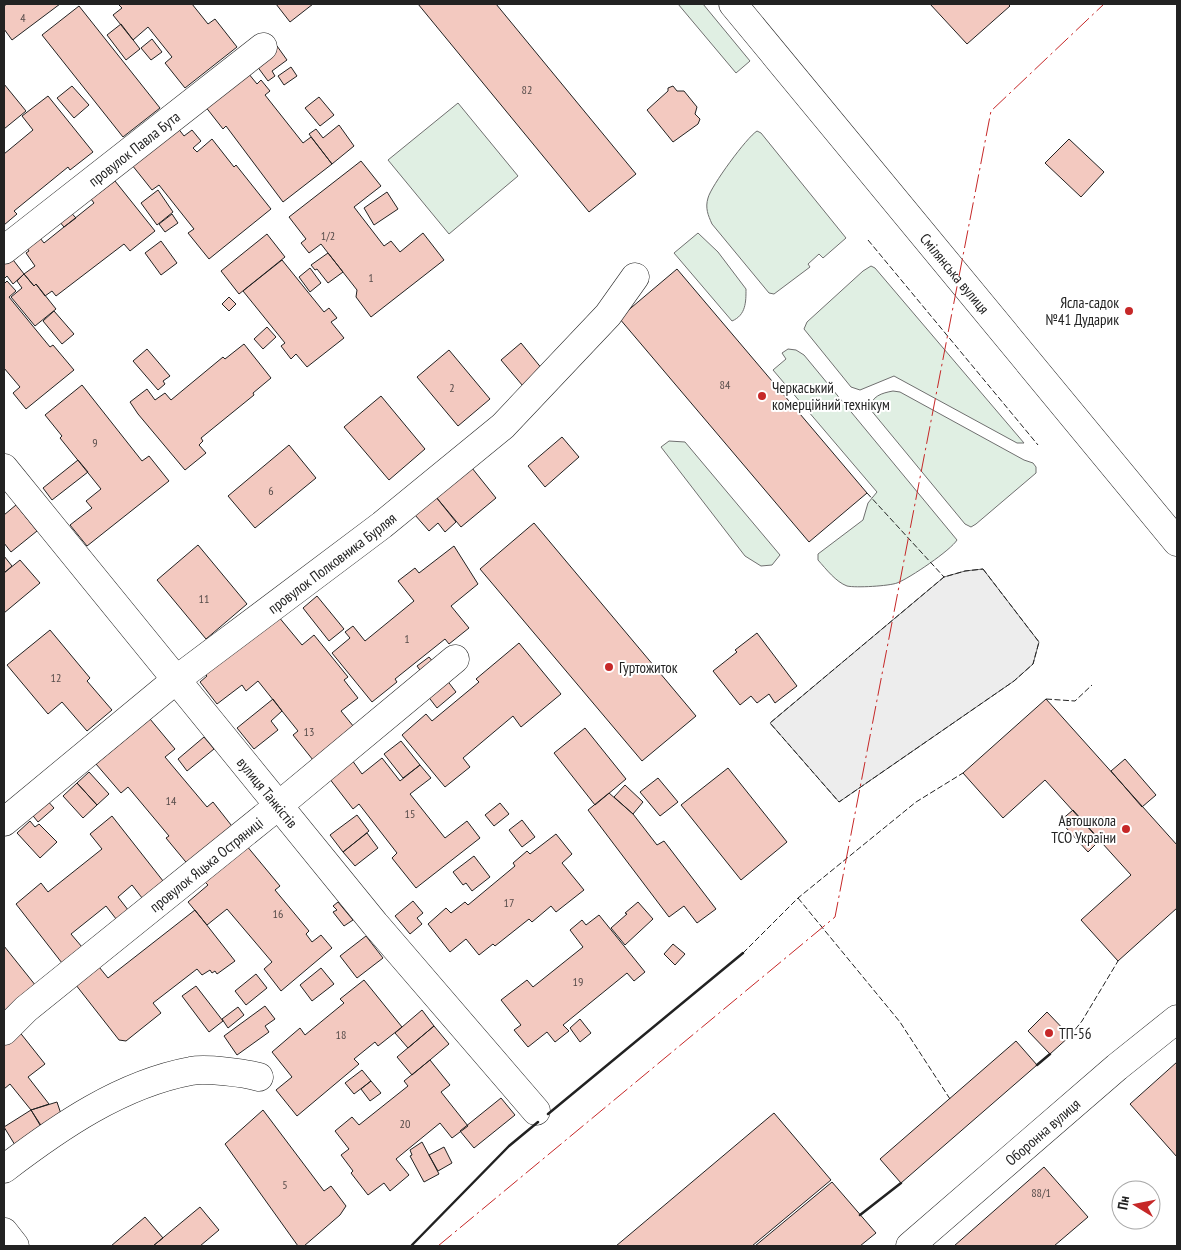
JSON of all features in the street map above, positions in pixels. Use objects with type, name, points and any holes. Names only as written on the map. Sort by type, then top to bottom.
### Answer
[{"type":"street","name":"Смілянська вулиця","points":[[733,4],[1177,542]]},
{"type":"street","name":"провулок Павла Бута","points":[[4,250],[263,46]]},
{"type":"street","name":"провулок Полковника Бурляя","points":[[4,822],[177,679],[382,525],[503,426],[608,315],[635,278]]},
{"type":"street","name":"вулиця Танкістів","points":[[4,468],[375,924],[536,1111]]},
{"type":"street","name":"провулок Яцька Остряниці","points":[[4,1031],[26,1009],[456,660]]},
{"type":"street","name":"Оборонна вулиця","points":[[910,1246],[1117,1068],[1177,1019]]},
{"type":"street","points":[[4,1169],[34,1146],[117,1096],[158,1080],[193,1070],[259,1076]]},
{"type":"street","points":[[4,1232],[15,1246]]},
{"type":"green space","points":[[678,4],[703,4],[750,61],[736,73]]},
{"type":"green space","points":[[458,103],[518,176],[449,234],[388,160]]},
{"type":"green space","points":[[757,131],[761,133],[846,238],[823,258],[819,254],[808,264],[810,267],[774,294],[769,293],[712,224],[707,208],[708,198],[722,173]]},
{"type":"green space","points":[[698,233],[718,252],[746,289],[743,312],[732,321],[674,253]]},
{"type":"green space","points":[[871,266],[875,268],[1024,443],[1017,443],[894,376],[860,390],[851,387],[804,329],[807,322],[863,271]]},
{"type":"green space","points":[[788,349],[796,350],[804,355],[957,540],[939,557],[897,583],[880,586],[847,586],[835,578],[818,560],[818,554],[863,520],[868,503],[877,492],[773,370],[786,359],[782,353]]},
{"type":"green space","points":[[893,391],[900,392],[1024,460],[1033,463],[1036,467],[1036,473],[976,524],[971,527],[965,524],[870,409],[875,398],[881,394]]},
{"type":"green space","points":[[669,441],[685,442],[780,555],[772,565],[761,566],[745,556],[661,447]]},
{"type":"shaded area","points":[[983,569],[1039,642],[1033,664],[1014,681],[839,802],[770,723],[944,577],[965,571]]},
{"type":"building","points":[[7,4],[60,4],[12,40],[4,29],[4,6]]},
{"type":"building","points":[[118,4],[192,4],[208,24],[215,19],[237,47],[185,88],[165,63],[172,57],[148,27],[133,40],[113,15],[122,8]]},
{"type":"building","points":[[276,4],[313,4],[290,22]]},
{"type":"building","points":[[418,4],[496,4],[636,174],[589,212]]},
{"type":"building","points":[[930,4],[1008,4],[1010,6],[967,44]]},
{"type":"building","points":[[79,6],[160,108],[123,137],[42,35]]},
{"type":"building","points":[[121,24],[140,49],[126,60],[107,35]]},
{"type":"building","points":[[152,39],[162,52],[151,60],[141,48]]},
{"type":"building","points":[[277,46],[287,60],[272,71],[275,76],[268,81],[254,62]]},
{"type":"building","points":[[291,67],[297,76],[284,85],[278,76]]},
{"type":"building","points":[[244,68],[257,84],[261,80],[270,91],[265,95],[303,143],[311,137],[332,164],[283,202],[226,126],[223,129],[201,101]]},
{"type":"building","points":[[4,84],[26,111],[4,129]]},
{"type":"building","points":[[72,86],[89,105],[74,118],[57,98]]},
{"type":"building","points":[[673,86],[677,91],[684,91],[697,107],[695,114],[700,119],[698,124],[673,142],[647,110],[668,91],[668,88]]},
{"type":"building","points":[[48,96],[93,152],[70,170],[68,167],[14,211],[17,214],[4,225],[4,154],[33,130],[22,116]]},
{"type":"building","points":[[319,97],[334,115],[320,126],[305,108]]},
{"type":"building","points":[[174,123],[184,136],[192,130],[201,141],[193,148],[197,152],[212,139],[234,167],[236,165],[271,209],[209,259],[188,233],[194,229],[159,185],[152,190],[128,160]]},
{"type":"building","points":[[339,125],[354,146],[332,164],[309,134],[316,129],[323,138]]},
{"type":"building","points":[[1069,139],[1104,172],[1081,197],[1045,163]]},
{"type":"building","points":[[361,161],[381,186],[354,207],[384,246],[391,241],[400,252],[423,233],[444,260],[371,317],[356,297],[357,290],[321,244],[309,253],[301,243],[306,239],[289,217]]},
{"type":"building","points":[[115,181],[155,231],[130,251],[124,244],[56,296],[52,291],[45,296],[36,284],[34,286],[24,274],[35,266],[26,253],[29,251],[27,248],[40,238],[44,243],[94,203],[91,199]]},
{"type":"building","points":[[158,190],[173,212],[157,225],[141,203]]},
{"type":"building","points":[[387,192],[398,209],[374,225],[364,208]]},
{"type":"building","points":[[65,206],[76,218],[64,227],[54,215]]},
{"type":"building","points":[[172,214],[178,223],[165,232],[159,224]]},
{"type":"building","points":[[267,234],[285,257],[239,294],[221,271]]},
{"type":"building","points":[[161,241],[177,263],[161,275],[145,253]]},
{"type":"building","points":[[7,252],[24,274],[13,284],[7,276],[5,278],[4,276],[4,255]]},
{"type":"building","points":[[328,253],[343,272],[328,283],[317,269],[315,270],[311,265]]},
{"type":"building","points":[[282,260],[324,312],[329,308],[337,318],[331,322],[344,338],[307,367],[296,354],[291,359],[281,346],[285,343],[243,291]]},
{"type":"building","points":[[310,268],[321,283],[310,292],[299,277]]},
{"type":"building","points":[[677,269],[867,493],[809,542],[619,318]]},
{"type":"building","points":[[24,274],[34,286],[36,284],[56,309],[35,326],[11,297],[22,288],[17,281]]},
{"type":"building","points":[[7,281],[16,291],[9,297],[50,347],[53,345],[74,370],[26,409],[13,393],[20,387],[4,368],[4,284]]},
{"type":"building","points":[[229,297],[236,304],[229,311],[222,304]]},
{"type":"building","points":[[54,311],[74,334],[62,344],[43,321]]},
{"type":"building","points":[[267,327],[276,337],[263,349],[254,339]]},
{"type":"building","points":[[521,343],[547,375],[528,392],[501,360]]},
{"type":"building","points":[[244,344],[271,378],[253,393],[254,395],[201,438],[203,441],[199,445],[206,453],[185,470],[130,402],[147,389],[155,400],[165,393],[171,400],[223,357],[225,359]]},
{"type":"building","points":[[147,349],[170,376],[163,381],[165,384],[158,390],[133,361]]},
{"type":"building","points":[[449,350],[490,399],[458,426],[417,377]]},
{"type":"building","points":[[82,385],[142,461],[149,456],[169,481],[87,546],[70,525],[92,508],[86,501],[101,489],[60,438],[62,436],[45,415]]},
{"type":"building","points":[[381,396],[425,449],[389,480],[344,427]]},
{"type":"building","points":[[562,437],[579,457],[545,487],[528,466]]},
{"type":"building","points":[[289,445],[316,478],[255,528],[228,496]]},
{"type":"building","points":[[78,460],[88,472],[52,500],[43,488]]},
{"type":"building","points":[[472,468],[496,498],[461,527],[436,497]]},
{"type":"building","points":[[436,497],[456,522],[445,532],[438,523],[429,531],[415,515]]},
{"type":"building","points":[[16,505],[37,531],[11,552],[4,543],[4,515]]},
{"type":"building","name":"Гуртожиток","points":[[534,523],[696,716],[642,761],[480,569]]},
{"type":"building","points":[[198,545],[247,604],[206,639],[157,580]]},
{"type":"building","points":[[454,546],[478,584],[451,606],[469,628],[449,644],[445,639],[395,679],[397,682],[372,702],[332,653],[350,638],[345,632],[353,626],[365,641],[414,601],[398,581],[415,568],[419,573]]},
{"type":"building","points":[[4,556],[12,566],[4,573]]},
{"type":"building","points":[[20,560],[40,583],[4,613],[4,573]]},
{"type":"building","points":[[317,596],[344,629],[329,641],[303,608]]},
{"type":"building","points":[[278,616],[302,645],[314,635],[348,677],[344,680],[358,698],[341,711],[358,732],[317,765],[293,735],[298,731],[258,681],[246,691],[242,685],[217,704],[200,682],[207,676],[204,673]]},
{"type":"building","points":[[50,630],[90,678],[87,681],[112,710],[87,731],[62,702],[48,714],[7,665]]},
{"type":"building","points":[[757,633],[797,686],[775,703],[769,694],[757,703],[751,696],[740,705],[713,671],[737,652],[735,650]]},
{"type":"building","points":[[519,643],[561,694],[521,727],[513,716],[463,758],[470,767],[445,787],[402,735],[426,714],[432,721],[479,682],[476,679]]},
{"type":"building","points":[[429,657],[439,669],[422,673],[417,666]]},
{"type":"building","points":[[446,679],[456,692],[437,708],[427,695]]},
{"type":"building","points":[[273,699],[282,711],[271,721],[278,730],[254,749],[237,728]]},
{"type":"building","name":"Автошкола ТСО України","points":[[1046,699],[1177,845],[1177,908],[1118,961],[1081,920],[1131,875],[1045,780],[1003,818],[963,773]]},
{"type":"building","points":[[150,719],[175,749],[165,757],[207,807],[213,802],[235,830],[190,867],[166,838],[169,836],[128,787],[121,793],[96,764]]},
{"type":"building","points":[[585,728],[626,779],[595,805],[554,753]]},
{"type":"building","points":[[204,737],[214,749],[187,771],[178,759]]},
{"type":"building","points":[[401,741],[420,765],[403,778],[384,754]]},
{"type":"building","points":[[382,758],[400,781],[420,765],[431,778],[410,794],[445,838],[467,821],[480,838],[416,888],[392,858],[397,853],[359,804],[353,809],[329,778],[352,760],[362,774]]},
{"type":"building","points":[[1125,759],[1156,795],[1142,807],[1111,771]]},
{"type":"building","points":[[728,768],[787,842],[741,880],[681,805]]},
{"type":"building","points":[[89,772],[109,794],[97,805],[77,783]]},
{"type":"building","points":[[658,778],[678,802],[660,816],[640,792]]},
{"type":"building","points":[[77,783],[97,805],[83,818],[63,796]]},
{"type":"building","points":[[625,785],[643,802],[633,814],[614,797]]},
{"type":"building","points":[[609,793],[633,814],[657,845],[664,841],[716,909],[697,923],[684,906],[669,917],[588,810]]},
{"type":"building","points":[[45,798],[54,808],[38,822],[30,812]]},
{"type":"building","points":[[500,803],[509,814],[494,826],[485,815]]},
{"type":"building","points":[[1073,810],[1100,840],[1088,852],[1060,821]]},
{"type":"building","points":[[357,815],[369,831],[343,852],[330,835]]},
{"type":"building","points":[[112,816],[167,886],[146,903],[132,885],[118,897],[132,915],[120,924],[106,906],[71,934],[82,947],[62,963],[16,904],[41,883],[48,892],[102,849],[90,834]]},
{"type":"building","points":[[522,820],[535,837],[522,847],[509,830]]},
{"type":"building","points":[[30,821],[35,827],[39,824],[57,842],[40,858],[17,833]]},
{"type":"building","points":[[367,833],[378,848],[355,866],[343,852]]},
{"type":"building","points":[[556,834],[572,854],[562,863],[584,890],[556,912],[551,906],[532,922],[529,919],[495,946],[493,944],[479,955],[466,939],[450,952],[428,924],[446,908],[451,913],[465,902],[468,905],[515,866],[513,863],[527,851],[530,854]]},
{"type":"building","points":[[246,845],[280,886],[275,890],[309,931],[306,934],[312,942],[321,935],[332,948],[281,991],[264,969],[272,962],[227,909],[207,925],[188,902],[208,885],[204,881]]},
{"type":"building","points":[[474,856],[490,877],[472,891],[466,883],[463,885],[453,872]]},
{"type":"building","points":[[413,901],[423,913],[417,918],[422,924],[410,934],[395,916]]},
{"type":"building","points":[[338,902],[353,920],[344,926],[333,912],[337,910],[333,906]]},
{"type":"building","points":[[638,902],[653,919],[625,945],[611,928]]},
{"type":"building","points":[[195,910],[235,961],[217,974],[215,971],[212,973],[210,970],[202,975],[197,969],[153,1003],[161,1013],[126,1041],[119,1040],[72,980],[95,962],[108,978]]},
{"type":"building","points":[[599,915],[645,972],[634,981],[627,973],[563,1025],[569,1031],[555,1042],[547,1032],[528,1047],[514,1030],[521,1025],[501,1000],[527,980],[533,987],[583,947],[570,930],[582,920],[586,925]]},
{"type":"building","points":[[366,936],[383,958],[357,978],[340,956]]},
{"type":"building","points":[[673,944],[685,954],[675,965],[664,954]]},
{"type":"building","points":[[4,946],[36,986],[4,1013]]},
{"type":"building","points":[[321,968],[334,984],[312,1001],[300,985]]},
{"type":"building","points":[[256,974],[267,988],[246,1005],[235,991]]},
{"type":"building","points":[[364,980],[402,1027],[378,1046],[375,1042],[354,1059],[359,1064],[297,1116],[276,1090],[292,1077],[272,1052],[300,1028],[305,1035],[344,1003],[340,999]]},
{"type":"building","points":[[196,986],[223,1021],[209,1032],[182,996]]},
{"type":"building","points":[[265,1006],[275,1019],[265,1026],[269,1032],[237,1055],[224,1036]]},
{"type":"building","points":[[238,1007],[244,1015],[228,1028],[222,1019]]},
{"type":"building","points":[[422,1010],[434,1026],[408,1048],[395,1033]]},
{"type":"building","name":"ТП-56","points":[[1047,1012],[1070,1036],[1050,1054],[1028,1031]]},
{"type":"building","points":[[580,1019],[591,1033],[580,1042],[570,1028]]},
{"type":"building","points":[[434,1026],[449,1044],[412,1075],[397,1057]]},
{"type":"building","points":[[18,1030],[45,1064],[28,1077],[49,1104],[31,1110],[10,1084],[4,1089],[4,1041]]},
{"type":"building","points":[[1016,1041],[1037,1065],[901,1183],[880,1159]]},
{"type":"building","points":[[430,1060],[450,1085],[441,1092],[468,1126],[452,1138],[440,1123],[396,1159],[409,1175],[390,1191],[384,1183],[368,1195],[351,1173],[353,1171],[341,1155],[349,1149],[335,1131],[352,1117],[359,1125],[408,1086],[404,1081]]},
{"type":"building","points":[[1177,1062],[1177,1157],[1130,1104]]},
{"type":"building","points":[[362,1070],[371,1081],[354,1094],[345,1083]]},
{"type":"building","points":[[371,1081],[381,1093],[370,1101],[361,1089]]},
{"type":"building","points":[[501,1098],[515,1115],[474,1148],[460,1131]]},
{"type":"building","points":[[57,1102],[62,1117],[40,1125],[31,1110]]},
{"type":"building","points":[[31,1110],[42,1127],[15,1145],[4,1127]]},
{"type":"building","points":[[263,1110],[324,1191],[331,1186],[346,1206],[340,1215],[304,1246],[298,1246],[225,1144]]},
{"type":"building","points":[[774,1113],[831,1180],[752,1246],[616,1246]]},
{"type":"building","points":[[422,1142],[439,1174],[424,1182],[410,1156],[412,1155],[410,1150]]},
{"type":"building","points":[[444,1147],[452,1163],[438,1171],[429,1155]]},
{"type":"building","points":[[1044,1167],[1088,1217],[1054,1246],[954,1246]]},
{"type":"building","points":[[832,1182],[876,1233],[860,1246],[755,1246]]},
{"type":"building","points":[[200,1207],[219,1230],[200,1246],[153,1246]]},
{"type":"building","points":[[145,1217],[163,1238],[153,1246],[111,1246]]},
{"type":"fence","points":[[868,240],[1038,445]]},
{"type":"fence","points":[[867,493],[944,577]]},
{"type":"fence","points":[[983,569],[1039,642],[1033,664],[1014,681],[839,802],[770,723],[944,577],[965,571],[983,569]]},
{"type":"fence","points":[[1046,699],[1075,701],[1092,685]]},
{"type":"fence","points":[[743,953],[798,898],[916,802],[963,773]]},
{"type":"fence","points":[[798,898],[900,1022],[950,1099]]},
{"type":"fence","points":[[1070,1036],[1082,1021],[1118,961]]},
{"type":"wall","points":[[548,1114],[743,953]]},
{"type":"wall","points":[[1037,1065],[1050,1054]]},
{"type":"wall","points":[[413,1246],[509,1146],[538,1122]]},
{"type":"wall","points":[[860,1215],[901,1183]]},
{"type":"power","points":[[438,1246],[835,917],[991,111],[1104,4]]},
{"type":"place","name":"Ясла-садок №41 Дударик","points":[[1129,311]]},
{"type":"place","name":"Черкаський комерційний технікум","points":[[762,396]]},
{"type":"place","name":"Гуртожиток","points":[[609,667]]},
{"type":"place","name":"Автошкола ТСО України","points":[[1126,829]]},
{"type":"place","name":"ТП-56","points":[[1049,1033]]}]
